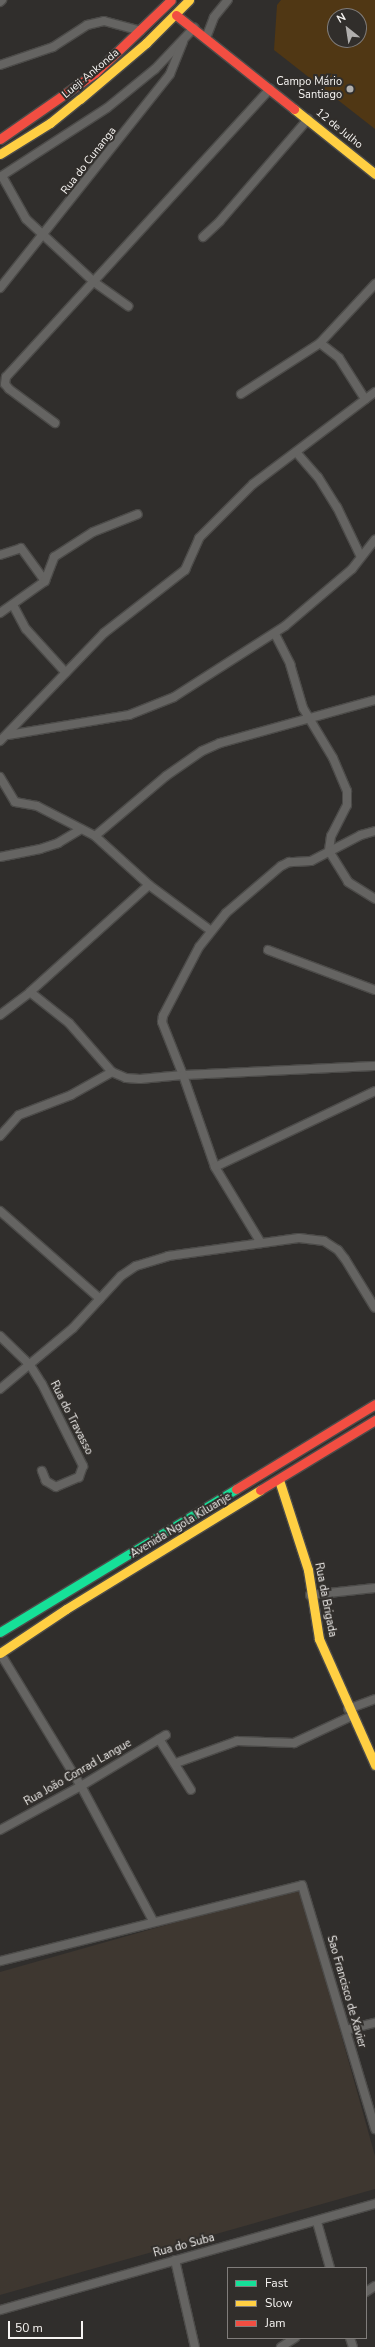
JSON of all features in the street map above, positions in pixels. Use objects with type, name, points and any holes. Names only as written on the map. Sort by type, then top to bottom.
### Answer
[{"type":"main road","points":[[0,139],[49,108],[95,73],[172,0]]},
{"type":"main road","name":"Lueji Ankonda","points":[[0,154],[50,123],[80,99],[176,15],[189,0]]},
{"type":"main road","name":"12 de Julho","points":[[176,15],[375,174]]},
{"type":"main road","name":"Avenida Ngola Kiluanje","points":[[0,1632],[375,1404]]},
{"type":"main road","name":"Avenida Ngola Kiluanje","points":[[0,1653],[66,1609],[375,1420]]},
{"type":"main road","name":"Rua da Brigada","points":[[279,1480],[308,1570],[310,1595],[321,1645],[350,1712],[375,1764]]},
{"type":"street","points":[[206,38],[214,18],[228,0]]},
{"type":"street","points":[[0,65],[53,47],[87,25],[104,21],[141,31]]},
{"type":"street","points":[[128,306],[94,282],[44,236],[23,214],[1,176],[107,108],[184,42],[194,28]]},
{"type":"street","name":"Rua do Cunanga","points":[[0,288],[44,236],[170,74],[184,42]]},
{"type":"street","points":[[55,423],[9,389],[5,384],[6,377],[270,89]]},
{"type":"street","points":[[203,237],[220,221],[308,119]]},
{"type":"street","points":[[241,394],[320,343],[375,284]]},
{"type":"street","points":[[320,343],[342,363],[365,399]]},
{"type":"street","points":[[0,741],[8,735],[66,673],[124,616],[180,574],[199,538],[253,484],[375,392]]},
{"type":"street","points":[[296,452],[318,477],[337,506],[361,557]]},
{"type":"street","points":[[0,613],[44,581],[54,557],[93,532],[138,514]]},
{"type":"street","points":[[8,735],[93,722],[145,710],[174,697],[275,634],[352,570],[375,540]]},
{"type":"street","points":[[0,555],[21,548],[44,581]]},
{"type":"street","points":[[12,605],[26,629],[66,673]]},
{"type":"street","points":[[275,634],[286,654],[298,696],[333,758],[347,791],[347,805],[331,836],[329,851],[348,882],[375,899]]},
{"type":"street","points":[[95,836],[166,776],[202,751],[220,743],[375,700]]},
{"type":"street","points":[[0,777],[15,802],[37,806],[95,836],[149,885],[210,930]]},
{"type":"street","points":[[0,857],[46,847],[81,829]]},
{"type":"street","points":[[261,1243],[215,1167],[183,1075],[164,1029],[163,1016],[210,930],[226,913],[281,866],[290,862],[311,862],[329,851],[375,830]]},
{"type":"street","points":[[0,1015],[30,992],[149,885]]},
{"type":"street","points":[[268,950],[375,990]]},
{"type":"street","points":[[30,992],[69,1023],[112,1072],[126,1078],[140,1079],[183,1075],[375,1066]]},
{"type":"street","points":[[0,1136],[19,1115],[71,1095],[112,1072]]},
{"type":"street","points":[[215,1167],[375,1091]]},
{"type":"street","points":[[0,1212],[100,1299]]},
{"type":"street","points":[[0,1389],[73,1328],[121,1276],[151,1259],[299,1238],[324,1241],[332,1244],[345,1259],[375,1308]]},
{"type":"street","name":"Rua do Travasso","points":[[0,1336],[30,1365],[83,1466],[83,1471],[79,1477],[56,1487],[46,1481],[42,1471]]},
{"type":"street","points":[[310,1595],[375,1588]]},
{"type":"street","points":[[0,1653],[81,1786],[153,1921],[0,1962]]},
{"type":"street","points":[[191,1790],[176,1763],[237,1741],[294,1743],[375,1699]]},
{"type":"street","name":"Rua João Conrad Langue","points":[[0,1830],[81,1786],[162,1737],[176,1763]]},
{"type":"street","name":"Sao Francisco de Xavier","points":[[153,1921],[302,1884],[375,2129]]},
{"type":"street","points":[[346,2030],[375,2023]]},
{"type":"street","name":"Rua do Suba","points":[[0,2310],[174,2260],[317,2222],[375,2204]]},
{"type":"street","points":[[317,2222],[330,2267]]},
{"type":"street","points":[[174,2260],[195,2347]]},
{"type":"street","points":[[281,2347],[293,2339]]},
{"type":"shaded area","name":"Campo Mário Santiago","points":[[281,0],[375,0],[375,129],[274,50],[277,5]]},
{"type":"shaded area","points":[[300,1887],[375,2156],[375,2189],[0,2295],[0,1972]]},
{"type":"traffic: fast","points":[[0,1632],[236,1489]]},
{"type":"traffic: slow","points":[[0,154],[50,123],[80,99],[146,43],[189,0]]},
{"type":"traffic: slow","points":[[294,109],[375,174]]},
{"type":"traffic: slow","points":[[279,1480],[308,1570],[319,1639],[375,1765]]},
{"type":"traffic: slow","points":[[0,1653],[66,1609],[260,1490]]},
{"type":"traffic: jam","points":[[0,139],[95,73],[171,0]]},
{"type":"traffic: jam","points":[[176,15],[294,109]]},
{"type":"traffic: jam","points":[[236,1489],[375,1404]]},
{"type":"traffic: jam","points":[[260,1490],[375,1420]]},
{"type":"place","name":"Campo Mário Santiago","points":[[350,89]]}]
